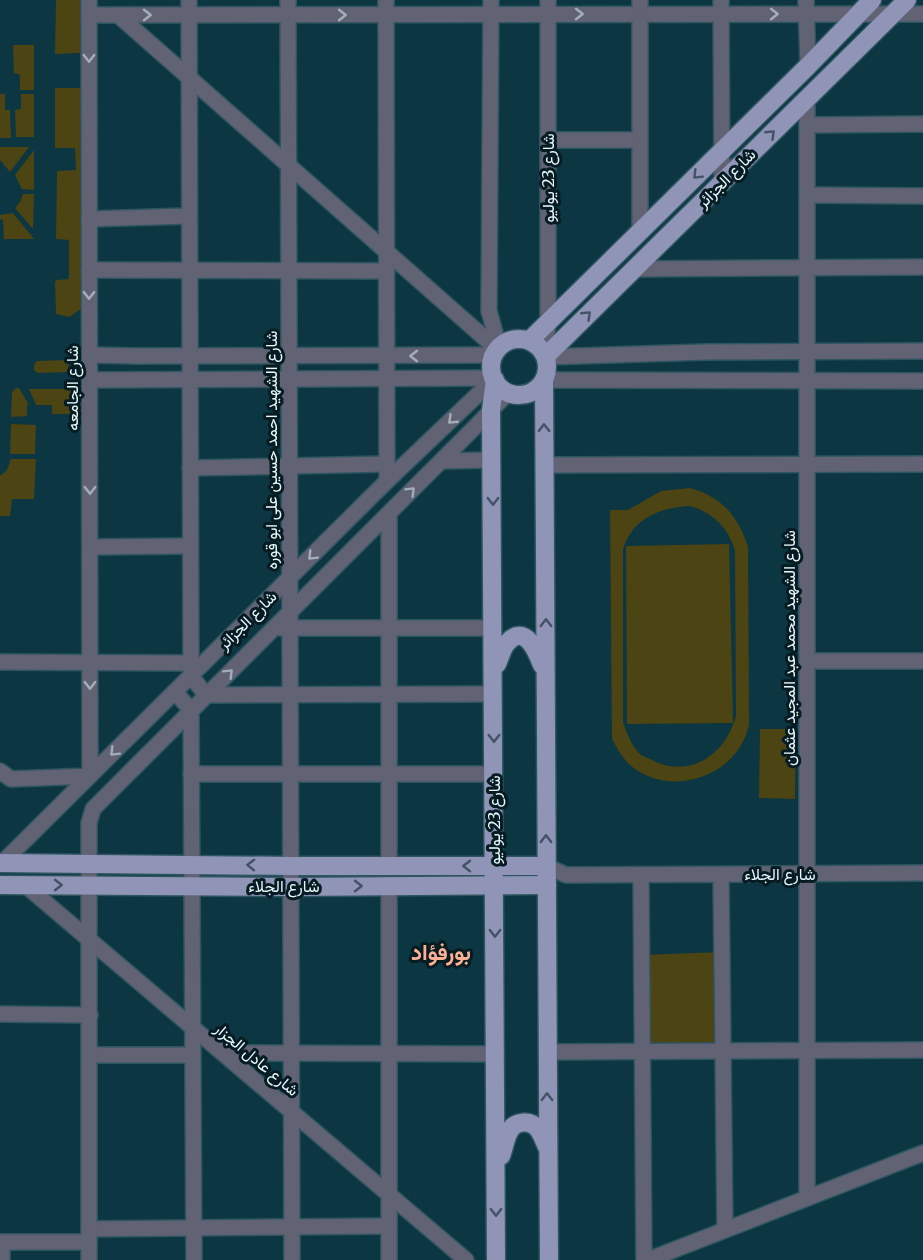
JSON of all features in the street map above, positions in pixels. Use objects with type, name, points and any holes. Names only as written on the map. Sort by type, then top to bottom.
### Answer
[{"type":"main road","name":"شارع الجزائر","points":[[530,340],[872,0]]},
{"type":"main road","name":"شارع الجزائر","points":[[546,356],[907,0]]},
{"type":"main road","points":[[544,381],[540,387],[521,395],[497,382],[491,367],[496,351],[510,340],[530,340],[539,346],[548,364],[544,381],[549,1260]]},
{"type":"main road","name":"شارع 23 يوليو","points":[[496,1260],[491,410],[497,382]]},
{"type":"main road","points":[[494,671],[508,641],[518,637],[529,640],[536,647],[546,678]]},
{"type":"main road","name":"شارع الجلاء","points":[[1,863],[546,866]]},
{"type":"main road","name":"شارع الجلاء","points":[[0,885],[291,887],[547,885]]},
{"type":"main road","points":[[496,1175],[508,1134],[519,1123],[530,1123],[538,1129],[547,1148]]},
{"type":"street","points":[[89,7],[118,15],[189,7],[807,7],[859,14],[923,14]]},
{"type":"street","name":"شارع الجامعه","points":[[89,7],[90,776]]},
{"type":"street","points":[[189,7],[191,669],[206,695],[494,694]]},
{"type":"street","name":"شارع الشهيد احمد حسين على ابو قوره","points":[[288,7],[292,1260]]},
{"type":"street","points":[[386,7],[387,481]]},
{"type":"street","points":[[491,7],[489,311],[496,351]]},
{"type":"street","name":"شارع 23 يوليو","points":[[546,356],[548,322],[548,7]]},
{"type":"street","points":[[640,7],[640,232]]},
{"type":"street","points":[[721,7],[722,181]]},
{"type":"street","points":[[807,7],[807,66]]},
{"type":"street","points":[[118,15],[496,351]]},
{"type":"street","name":"شارع الشهيد محمد عبد المجيد عثمان","points":[[807,98],[807,1198]]},
{"type":"street","points":[[807,125],[923,124]]},
{"type":"street","points":[[548,140],[640,140]]},
{"type":"street","points":[[807,195],[923,196]]},
{"type":"street","points":[[89,219],[189,216]]},
{"type":"street","points":[[634,269],[923,267]]},
{"type":"street","points":[[89,270],[387,271]]},
{"type":"street","points":[[90,354],[387,356],[496,351]]},
{"type":"street","points":[[546,356],[705,352],[923,351]]},
{"type":"street","points":[[705,352],[706,379]]},
{"type":"street","points":[[90,380],[387,379],[497,382]]},
{"type":"street","points":[[544,381],[706,379],[923,381]]},
{"type":"street","name":"شارع الجزائر","points":[[1,863],[175,692],[191,669],[290,578],[387,481],[497,382]]},
{"type":"street","name":"شارع الجزائر","points":[[90,885],[89,823],[93,809],[491,410]]},
{"type":"street","points":[[442,460],[492,460]]},
{"type":"street","points":[[190,468],[387,464]]},
{"type":"street","points":[[545,465],[923,464]]},
{"type":"street","points":[[388,514],[389,865]]},
{"type":"street","points":[[90,548],[190,546]]},
{"type":"street","points":[[274,628],[494,628]]},
{"type":"street","points":[[807,661],[923,661]]},
{"type":"street","points":[[0,662],[90,663],[191,669]]},
{"type":"street","points":[[175,692],[191,710],[194,1260]]},
{"type":"street","points":[[0,771],[11,779],[90,776]]},
{"type":"street","points":[[191,774],[494,774]]},
{"type":"street","name":"شارع الجلاء","points":[[546,866],[566,875],[923,873]]},
{"type":"street","name":"شارع الجلاء","points":[[547,885],[566,875]]},
{"type":"street","points":[[641,875],[646,1260],[923,1153]]},
{"type":"street","points":[[721,875],[724,1230]]},
{"type":"street","name":"شارع عادل الجزار","points":[[25,885],[466,1260]]},
{"type":"street","points":[[89,1260],[90,885]]},
{"type":"street","points":[[389,886],[389,1260]]},
{"type":"street","points":[[0,1014],[90,1015]]},
{"type":"street","points":[[547,1052],[923,1050]]},
{"type":"street","points":[[223,1053],[495,1054]]},
{"type":"street","points":[[90,1055],[193,1055]]},
{"type":"street","points":[[2,1260],[1,1242],[194,1228],[389,1226]]},
{"type":"shaded area","points":[[56,0],[82,0],[82,53],[55,54]]},
{"type":"shaded area","points":[[13,45],[34,45],[34,90],[20,90],[20,75],[14,73]]},
{"type":"shaded area","points":[[55,88],[82,88],[81,309],[69,317],[56,314],[55,282],[69,279],[69,240],[56,239],[57,171],[76,170],[75,148],[55,148]]},
{"type":"shaded area","points":[[0,94],[5,94],[5,110],[10,110],[11,138],[0,138]]},
{"type":"shaded area","points":[[21,94],[34,94],[34,137],[16,137],[15,110],[21,109]]},
{"type":"shaded area","points":[[0,147],[29,147],[10,172],[0,160]]},
{"type":"shaded area","points":[[34,150],[34,190],[22,189],[15,175]]},
{"type":"shaded area","points":[[23,194],[34,194],[33,229],[15,208]]},
{"type":"shaded area","points":[[13,213],[34,239],[4,239],[3,220],[0,219],[0,215]]},
{"type":"shaded area","points":[[69,360],[68,372],[38,373],[34,370],[37,361]]},
{"type":"shaded area","points":[[19,388],[29,405],[27,405],[27,416],[11,417],[12,392]]},
{"type":"shaded area","points":[[29,389],[72,389],[72,400],[82,401],[81,414],[52,414],[52,405],[36,405]]},
{"type":"shaded area","points":[[11,424],[36,425],[35,454],[10,454]]},
{"type":"shaded area","points":[[11,459],[36,459],[34,499],[12,499],[10,516],[0,516],[0,476],[7,470]]},
{"type":"shaded area","points":[[690,488],[711,496],[734,517],[748,547],[749,725],[742,743],[732,758],[718,769],[701,777],[683,781],[665,781],[647,776],[628,763],[612,739],[610,510],[628,510],[661,491]],"holes":[[[690,506],[718,522],[728,534],[735,550],[736,716],[724,741],[706,759],[681,767],[668,766],[641,755],[632,744],[623,722],[623,550],[633,530],[658,512]]]},
{"type":"shaded area","points":[[729,544],[733,723],[627,724],[626,546]]},
{"type":"shaded area","points":[[760,729],[796,729],[795,799],[759,798]]},
{"type":"shaded area","points":[[722,952],[723,1051],[643,1051],[642,955]]},
{"type":"district","name":"بورفؤاد","points":[[441,952]]}]
